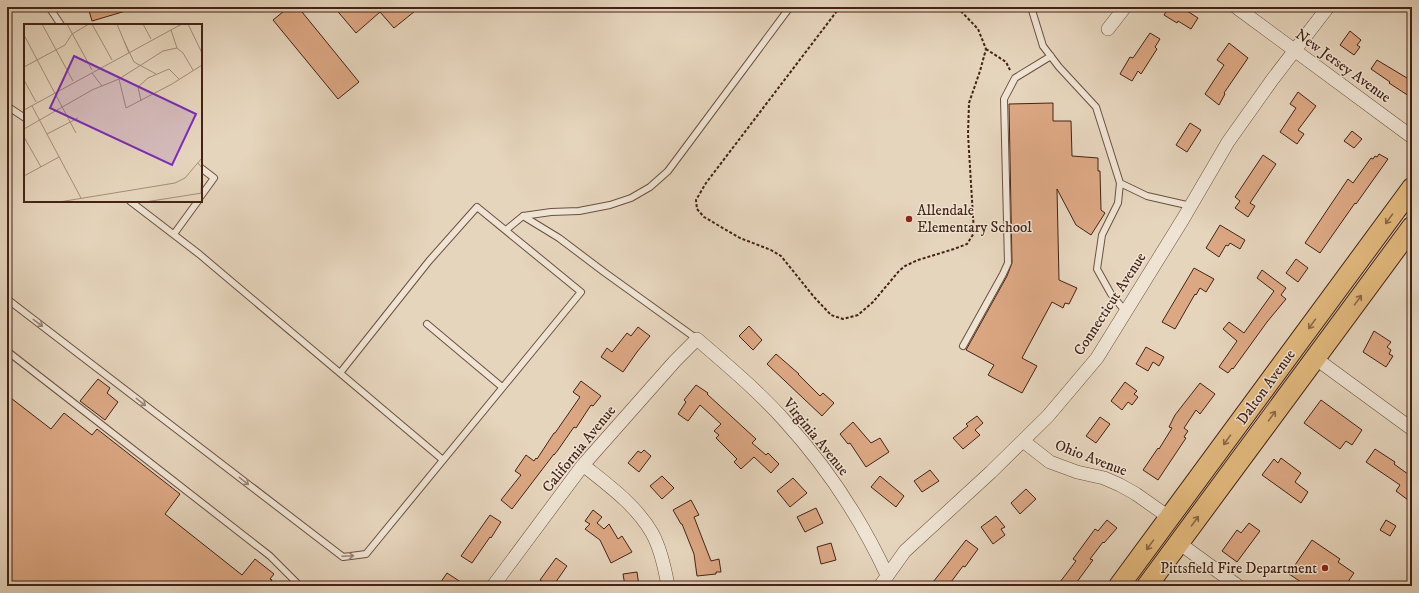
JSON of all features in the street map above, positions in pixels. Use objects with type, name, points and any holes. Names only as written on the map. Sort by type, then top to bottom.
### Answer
[{"type":"main road","name":"Dalton Avenue","points":[[1119,586],[1412,188]]},
{"type":"main road","name":"Dalton Avenue","points":[[1147,586],[1412,227]]},
{"type":"street","points":[[1108,29],[1125,7]]},
{"type":"street","name":"New Jersey Avenue","points":[[1236,7],[1412,137]]},
{"type":"street","name":"Connecticut Avenue","points":[[880,586],[905,551],[991,472],[1048,416],[1097,358],[1191,206],[1228,142],[1272,80],[1296,51],[1328,7]]},
{"type":"street","name":"California Avenue","points":[[493,586],[583,465],[675,360],[697,339]]},
{"type":"street","name":"Virginia Avenue","points":[[697,339],[731,368],[784,420],[824,467],[874,546],[887,575]]},
{"type":"street","points":[[1315,358],[1412,429]]},
{"type":"street","name":"Ohio Avenue","points":[[1023,441],[1050,462],[1077,472],[1104,478],[1120,484],[1170,518]]},
{"type":"street","points":[[583,465],[622,498],[642,519],[653,534],[663,560],[668,586]]},
{"type":"street","points":[[1179,543],[1238,586]]},
{"type":"lane","points":[[49,7],[60,24]]},
{"type":"lane","points":[[506,230],[523,216],[551,212],[579,211],[610,205],[631,198],[650,187],[668,171],[790,7]]},
{"type":"lane","points":[[1031,7],[1043,46],[1059,67],[1096,107],[1120,183],[1118,203],[1102,235],[1097,269],[1111,294],[1126,312]]},
{"type":"lane","points":[[963,346],[1008,263],[1004,99],[1015,78],[1051,56]]},
{"type":"lane","points":[[7,106],[24,117]]},
{"type":"lane","points":[[202,169],[214,178],[202,195]]},
{"type":"lane","points":[[1120,183],[1147,196],[1191,206]]},
{"type":"lane","points":[[131,202],[200,254],[443,460]]},
{"type":"lane","points":[[174,234],[197,202]]},
{"type":"lane","points":[[7,299],[343,558],[366,554],[581,292],[477,207],[429,261],[340,372]]},
{"type":"lane","points":[[523,216],[559,238],[697,339]]},
{"type":"lane","points":[[427,324],[502,387]]},
{"type":"lane","points":[[7,351],[270,556],[300,586]]},
{"type":"path","points":[[840,7],[706,183],[696,200],[696,208],[704,217],[740,238],[771,250],[781,256],[814,297],[831,315],[843,319],[858,314],[873,302],[905,266],[918,260],[968,244],[974,233],[968,134],[969,103],[986,49]]},
{"type":"path","points":[[957,7],[978,29],[986,49],[1006,62],[1015,78]]},
{"type":"building","points":[[88,7],[128,7],[129,10],[92,21]]},
{"type":"building","points":[[289,7],[298,7],[359,82],[338,99],[273,20]]},
{"type":"building","points":[[334,7],[420,7],[394,28],[380,12],[356,33]]},
{"type":"building","points":[[1169,7],[1181,7],[1198,18],[1191,29],[1164,15]]},
{"type":"building","points":[[1350,31],[1361,40],[1357,45],[1360,47],[1354,55],[1340,45]]},
{"type":"building","points":[[1150,33],[1160,39],[1155,47],[1157,49],[1141,74],[1138,71],[1132,81],[1120,74],[1130,57],[1133,58]]},
{"type":"building","points":[[1229,43],[1248,58],[1224,93],[1225,94],[1219,105],[1205,94],[1224,65],[1217,60]]},
{"type":"building","points":[[1377,60],[1412,81],[1412,98],[1371,69]]},
{"type":"building","points":[[1298,92],[1316,106],[1298,130],[1304,134],[1297,144],[1280,132],[1296,108],[1290,104]]},
{"type":"building","points":[[1053,103],[1053,121],[1071,121],[1072,156],[1098,158],[1098,171],[1100,171],[1101,210],[1105,213],[1091,235],[1076,225],[1057,189],[1059,280],[1077,288],[1069,304],[1065,303],[1063,308],[1052,302],[1022,358],[1037,366],[1022,393],[988,375],[994,365],[966,350],[1007,276],[1012,263],[1009,104]]},
{"type":"building","points":[[1190,123],[1201,130],[1187,152],[1176,145]]},
{"type":"building","points":[[1352,131],[1362,139],[1354,148],[1344,141]]},
{"type":"building","points":[[1379,154],[1388,159],[1320,253],[1305,243],[1348,179],[1353,183],[1371,158],[1373,159],[1375,156],[1377,157]]},
{"type":"building","points":[[1263,155],[1276,164],[1250,203],[1255,206],[1248,217],[1235,208],[1240,201],[1235,197]]},
{"type":"building","points":[[1220,225],[1245,240],[1240,249],[1230,243],[1228,246],[1226,245],[1219,257],[1206,248]]},
{"type":"building","points":[[1296,259],[1308,268],[1298,282],[1286,273]]},
{"type":"building","points":[[1194,268],[1214,279],[1206,292],[1200,288],[1196,295],[1195,294],[1175,329],[1162,322]]},
{"type":"building","points":[[1262,270],[1286,288],[1281,295],[1286,299],[1267,322],[1233,369],[1232,368],[1228,373],[1219,367],[1237,341],[1223,329],[1229,322],[1244,333],[1274,291],[1257,278]]},
{"type":"building","points":[[749,326],[762,340],[753,350],[739,336]]},
{"type":"building","points":[[638,327],[650,336],[623,372],[601,357],[607,348],[612,352],[627,333],[631,336]]},
{"type":"building","points":[[1374,331],[1391,342],[1387,347],[1391,350],[1389,354],[1393,356],[1386,367],[1363,352]]},
{"type":"building","points":[[1146,347],[1164,357],[1159,366],[1153,362],[1148,371],[1136,364]]},
{"type":"building","points":[[776,354],[799,374],[820,396],[823,393],[834,403],[822,416],[767,364]]},
{"type":"building","points":[[98,379],[110,388],[107,393],[118,402],[105,420],[80,401]]},
{"type":"building","points":[[581,381],[601,396],[593,406],[591,405],[576,428],[574,427],[512,509],[501,500],[521,475],[515,471],[526,455],[534,461],[536,458],[537,459],[580,397],[573,392]]},
{"type":"building","points":[[1125,382],[1137,391],[1134,394],[1138,397],[1132,405],[1128,402],[1122,410],[1111,401]]},
{"type":"building","points":[[1200,383],[1215,394],[1200,414],[1196,410],[1184,428],[1188,431],[1184,437],[1186,438],[1158,480],[1143,470],[1158,448],[1159,449],[1172,428],[1169,427],[1175,415]]},
{"type":"building","points":[[696,385],[708,393],[707,394],[756,439],[752,443],[766,455],[768,453],[779,464],[771,473],[754,457],[741,469],[734,462],[737,459],[716,438],[719,435],[714,431],[721,424],[700,405],[688,421],[678,414],[686,402],[684,400]]},
{"type":"building","points":[[7,395],[51,429],[64,413],[92,435],[97,429],[180,494],[165,514],[242,575],[255,559],[274,574],[270,579],[272,580],[268,586],[7,586]]},
{"type":"building","points":[[1321,400],[1362,430],[1352,445],[1346,441],[1340,449],[1304,423]]},
{"type":"building","points":[[977,416],[983,423],[975,430],[980,435],[963,449],[953,438],[968,426],[966,424]]},
{"type":"building","points":[[1100,417],[1110,424],[1096,443],[1086,436]]},
{"type":"building","points":[[853,422],[871,443],[880,438],[889,452],[866,467],[850,443],[848,444],[840,434]]},
{"type":"building","points":[[1375,449],[1395,462],[1394,464],[1412,477],[1412,503],[1396,491],[1400,485],[1366,462]]},
{"type":"building","points":[[644,450],[651,456],[639,472],[628,463],[638,451],[641,453]]},
{"type":"building","points":[[1281,458],[1301,473],[1295,482],[1308,492],[1301,503],[1262,475],[1274,459],[1278,463]]},
{"type":"building","points":[[930,470],[939,481],[922,492],[914,481]]},
{"type":"building","points":[[662,476],[674,488],[662,499],[650,486]]},
{"type":"building","points":[[880,476],[904,496],[896,507],[871,487]]},
{"type":"building","points":[[793,478],[807,493],[790,507],[777,491]]},
{"type":"building","points":[[1026,489],[1036,499],[1020,514],[1011,503]]},
{"type":"building","points":[[691,500],[699,515],[694,517],[711,561],[719,559],[721,572],[716,572],[716,574],[697,576],[694,554],[682,524],[673,510]]},
{"type":"building","points":[[816,508],[823,523],[805,532],[797,517]]},
{"type":"building","points":[[593,510],[602,517],[597,523],[604,529],[609,524],[618,539],[622,536],[632,552],[611,563],[600,540],[585,529],[590,524],[585,521]]},
{"type":"building","points":[[490,515],[501,522],[472,563],[461,556]]},
{"type":"building","points":[[996,516],[1005,527],[1001,529],[1005,535],[993,544],[981,527]]},
{"type":"building","points":[[1107,520],[1117,528],[1104,543],[1103,542],[1090,559],[1093,560],[1074,586],[1057,586],[1076,561],[1073,559],[1095,529],[1098,531]]},
{"type":"building","points":[[1386,520],[1396,526],[1390,536],[1380,530]]},
{"type":"building","points":[[1249,523],[1260,531],[1237,562],[1222,551],[1237,530],[1241,533]]},
{"type":"building","points":[[966,540],[978,549],[965,567],[963,566],[948,586],[930,586]]},
{"type":"building","points":[[1312,540],[1340,559],[1338,562],[1354,573],[1345,586],[1307,586],[1289,574]]},
{"type":"building","points":[[831,543],[836,560],[821,564],[817,547]]},
{"type":"building","points":[[556,558],[567,566],[553,586],[549,586],[540,580]]},
{"type":"building","points":[[637,572],[639,586],[625,586],[623,574]]},
{"type":"building","points":[[447,573],[467,586],[438,586]]},
{"type":"place","name":"Allendale Elementary School","points":[[909,219]]},
{"type":"place","name":"Pittsfield Fire Department","points":[[1325,568]]}]
